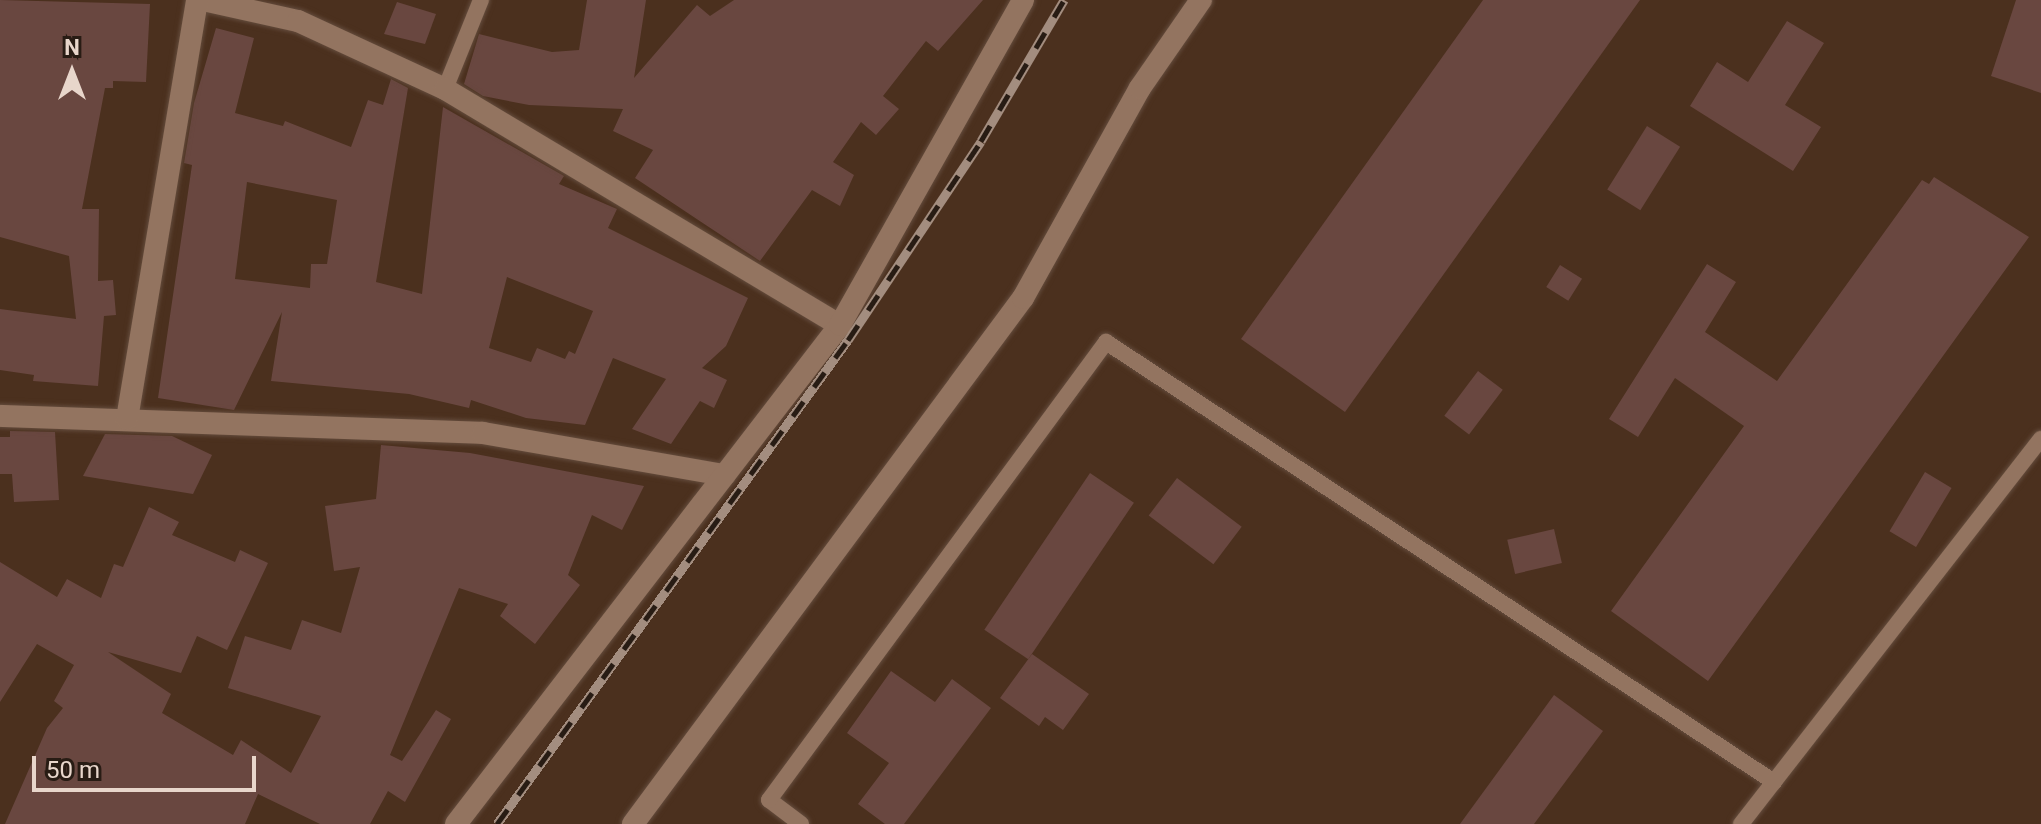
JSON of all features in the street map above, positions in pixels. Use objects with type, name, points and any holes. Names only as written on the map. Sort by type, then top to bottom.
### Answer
[{"type":"street","points":[[127,419],[197,0]]},
{"type":"street","points":[[203,0],[298,21],[445,89],[840,325]]},
{"type":"street","points":[[456,824],[840,325],[1023,0]]},
{"type":"street","points":[[633,824],[1023,298],[1140,88],[1201,0]]},
{"type":"street","points":[[0,416],[483,433],[724,475]]},
{"type":"lane","points":[[445,89],[481,0]]},
{"type":"lane","points":[[801,824],[769,800],[1106,342],[1774,782]]},
{"type":"lane","points":[[1741,824],[2041,439]]},
{"type":"building","points":[[0,0],[150,4],[146,82],[113,81],[113,88],[105,88],[82,209],[99,209],[98,281],[113,280],[116,315],[104,316],[98,386],[33,381],[34,375],[0,370],[0,309],[76,319],[69,256],[0,237]]},
{"type":"building","points":[[587,0],[646,0],[634,78],[697,5],[710,16],[734,0],[983,0],[938,51],[926,41],[883,96],[899,109],[876,135],[861,122],[833,162],[854,175],[840,206],[812,190],[760,261],[635,178],[653,150],[613,131],[623,109],[529,105],[483,96],[464,84],[479,34],[552,52],[579,50]]},
{"type":"building","points":[[1483,0],[1640,0],[1345,412],[1241,339]]},
{"type":"building","points":[[2016,0],[2041,0],[2041,93],[1991,76]]},
{"type":"building","points":[[397,2],[436,14],[425,44],[384,34]]},
{"type":"building","points":[[1787,21],[1824,43],[1785,105],[1821,127],[1793,171],[1690,106],[1717,62],[1748,82]]},
{"type":"building","points":[[216,28],[254,38],[235,113],[283,126],[285,121],[351,147],[368,100],[383,105],[391,79],[408,88],[376,282],[422,294],[443,107],[564,176],[559,184],[617,209],[608,228],[748,298],[726,346],[702,368],[727,380],[714,408],[700,401],[671,444],[632,429],[666,379],[613,358],[585,425],[526,418],[471,400],[469,408],[409,394],[271,381],[282,312],[234,410],[158,398],[192,165],[184,163],[194,103]],"holes":[[[247,182],[337,200],[327,264],[311,264],[310,288],[235,279]],[[507,277],[593,311],[575,354],[569,351],[565,359],[537,348],[531,362],[489,348]]]},
{"type":"building","points":[[1647,126],[1680,147],[1640,210],[1607,190]]},
{"type":"building","points":[[1934,177],[2029,237],[1708,681],[1611,611],[1744,426],[1675,378],[1638,437],[1609,419],[1707,264],[1736,282],[1705,332],[1777,381],[1922,180],[1929,184]]},
{"type":"building","points":[[1560,265],[1582,279],[1568,301],[1546,287]]},
{"type":"building","points":[[1478,371],[1503,390],[1469,434],[1444,416]]},
{"type":"building","points":[[10,431],[55,432],[59,500],[14,502],[12,474],[0,474],[0,437],[10,437]]},
{"type":"building","points":[[105,434],[172,436],[212,455],[193,494],[83,476]]},
{"type":"building","points":[[381,445],[470,453],[644,486],[622,530],[592,515],[568,575],[580,585],[535,644],[500,616],[508,604],[459,588],[390,755],[402,761],[436,710],[451,719],[405,802],[388,791],[370,824],[320,824],[258,794],[245,824],[5,824],[47,728],[63,708],[54,701],[74,665],[37,644],[0,702],[0,562],[57,597],[67,579],[101,598],[114,564],[123,567],[149,507],[179,522],[172,535],[235,562],[240,550],[268,563],[227,650],[197,636],[181,673],[108,652],[171,694],[162,713],[233,755],[241,740],[291,773],[321,716],[228,688],[245,636],[291,650],[302,620],[341,633],[360,567],[334,571],[325,506],[376,499]]},
{"type":"building","points":[[1925,472],[1952,488],[1916,547],[1889,531]]},
{"type":"building","points":[[1090,473],[1134,503],[1028,659],[984,630]]},
{"type":"building","points":[[1177,478],[1242,527],[1213,564],[1149,516]]},
{"type":"building","points":[[1554,529],[1562,563],[1515,574],[1507,540]]},
{"type":"building","points":[[1032,654],[1089,694],[1063,730],[1045,717],[1039,726],[1000,698]]},
{"type":"building","points":[[891,671],[935,702],[952,679],[991,708],[904,824],[885,824],[858,804],[889,763],[847,733]]},
{"type":"building","points":[[1554,695],[1603,731],[1534,824],[1460,824]]},
{"type":"railway","points":[[497,824],[848,340],[981,141],[1064,0]]}]
